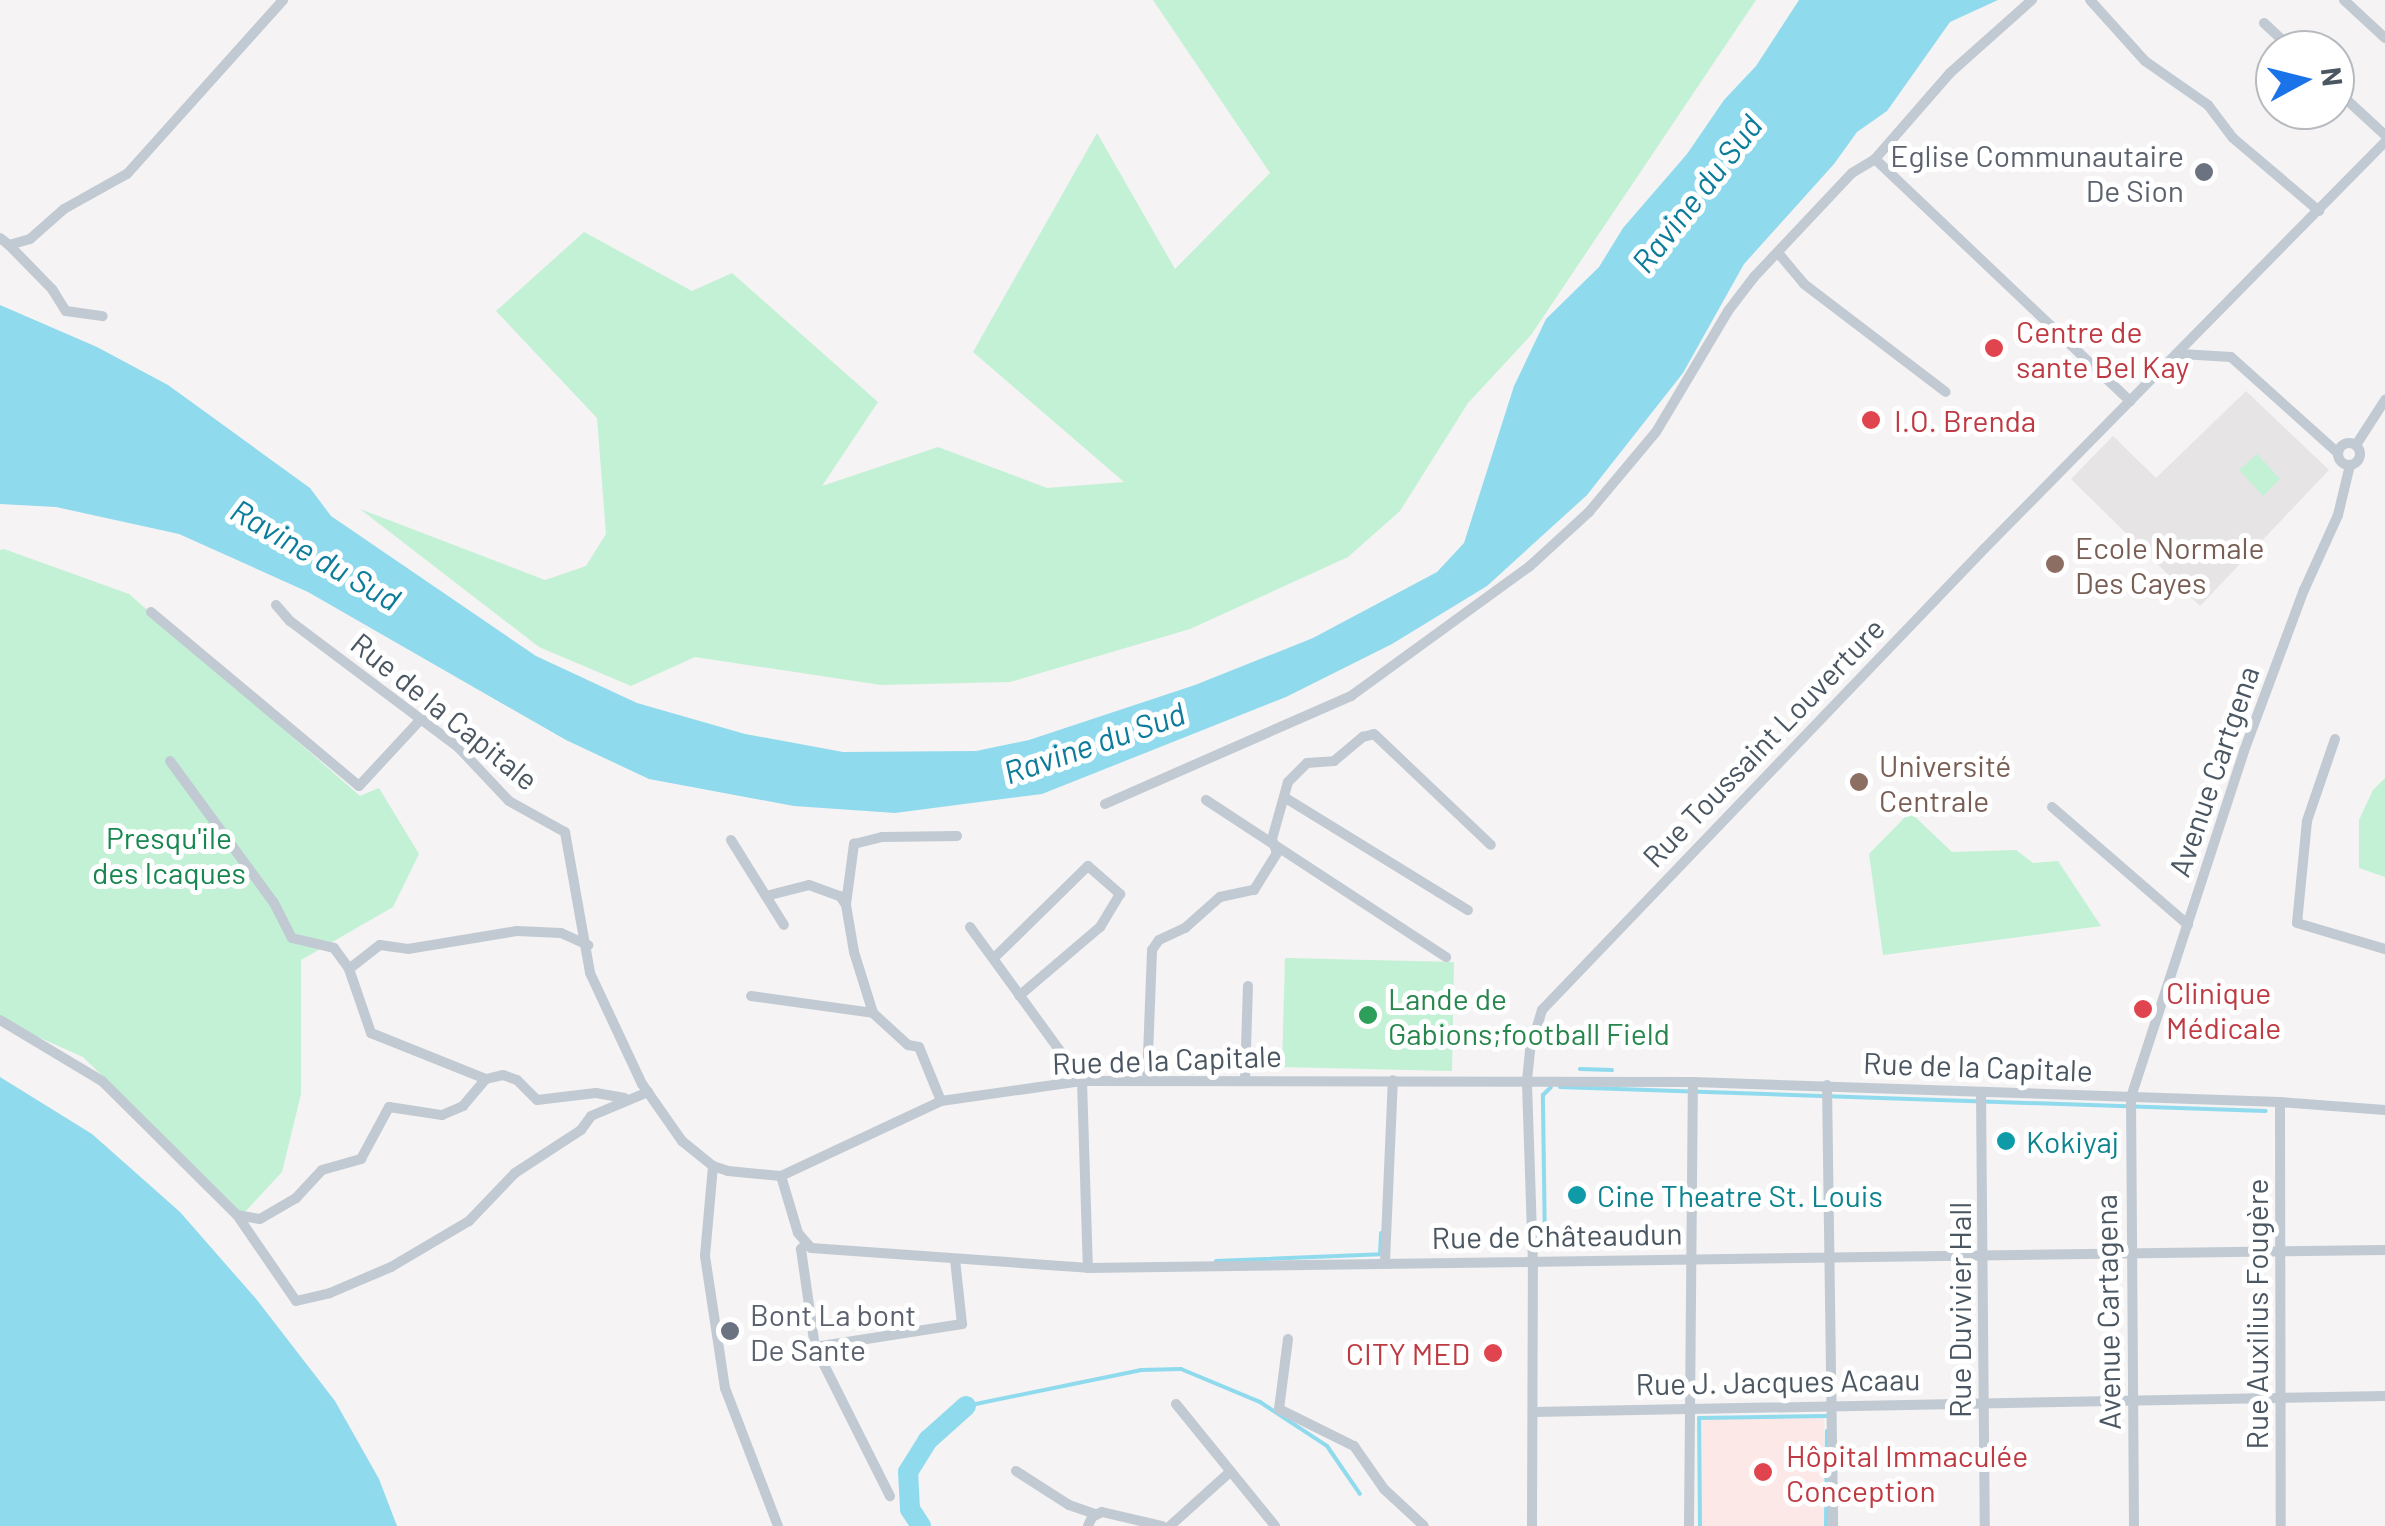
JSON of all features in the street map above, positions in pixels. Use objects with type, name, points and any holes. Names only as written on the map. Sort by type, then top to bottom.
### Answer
[{"type":"street","points":[[5,242],[30,239],[64,210],[127,174],[283,0]]},
{"type":"street","points":[[1104,804],[1351,696],[1516,578],[1572,528],[1641,452],[1680,397],[1738,296],[1852,172],[1876,159],[1950,73],[2032,0]]},
{"type":"street","points":[[2090,0],[2144,61],[2208,105],[2233,138],[2319,210]]},
{"type":"street","points":[[2344,0],[2385,38]]},
{"type":"street","points":[[2264,23],[2272,30]]},
{"type":"street","points":[[2355,109],[2385,139]]},
{"type":"street","name":"Rue Toussaint Louverture","points":[[1532,1526],[1533,1264],[1527,1080],[1530,1050],[1542,1010],[2385,139]]},
{"type":"street","points":[[1876,159],[2130,401]]},
{"type":"street","points":[[5,242],[52,288],[66,311],[103,316]]},
{"type":"street","points":[[1780,254],[1804,284],[1946,392]]},
{"type":"street","points":[[2181,354],[2231,357],[2338,453],[2343,463],[2350,465],[2360,456],[2356,446]]},
{"type":"street","points":[[2356,446],[2385,400]]},
{"type":"street","points":[[2338,453],[2344,445],[2356,446]]},
{"type":"street","name":"Avenue Cartgena","points":[[2131,1097],[2244,751],[2304,590],[2338,515],[2350,465]]},
{"type":"street","name":"Rue de la Capitale","points":[[276,605],[290,621],[423,717],[509,800],[565,832],[590,973],[648,1092],[682,1141],[713,1166]]},
{"type":"street","points":[[151,612],[359,786],[423,717]]},
{"type":"street","points":[[1148,1080],[1148,960],[1152,950],[1159,940],[1185,928],[1220,896],[1254,890],[1277,853],[1273,844],[1288,782],[1307,763],[1334,761],[1363,737],[1374,734],[1491,846]]},
{"type":"street","points":[[2336,740],[2307,821],[2297,922],[2385,949]]},
{"type":"street","points":[[170,761],[274,903],[292,938],[330,945],[349,969],[371,1033],[486,1079],[511,1077],[543,1101],[596,1093],[626,1098]]},
{"type":"street","points":[[1284,797],[1468,910]]},
{"type":"street","points":[[1206,800],[1446,958]]},
{"type":"street","points":[[2052,807],[2188,925]]},
{"type":"street","points":[[941,1101],[918,1047],[908,1045],[873,1014],[854,952],[846,906],[854,844],[882,837],[958,836]]},
{"type":"street","points":[[731,840],[784,925]]},
{"type":"street","points":[[995,957],[1088,866],[1120,894],[1100,927],[1019,996]]},
{"type":"street","points":[[766,896],[809,885],[835,892],[846,906]]},
{"type":"street","points":[[970,927],[1082,1081],[1088,1268]]},
{"type":"street","points":[[349,969],[380,945],[408,949],[517,931],[561,933],[588,945]]},
{"type":"street","points":[[1245,1080],[1248,986]]},
{"type":"street","points":[[751,996],[873,1014]]},
{"type":"street","points":[[0,1020],[102,1080],[236,1215],[296,1301],[330,1293],[391,1267],[469,1221],[515,1173],[581,1130],[591,1116],[626,1098],[648,1092]]},
{"type":"street","points":[[236,1215],[260,1218],[296,1198],[322,1170],[361,1159],[389,1107],[442,1115],[462,1106],[486,1079]]},
{"type":"street","points":[[1385,1261],[1393,1080]]},
{"type":"street","name":"Rue de la Capitale","points":[[781,1176],[941,1101],[1082,1081],[1693,1082],[2280,1102],[2385,1110]]},
{"type":"street","points":[[1689,1526],[1688,1259],[1693,1082]]},
{"type":"street","points":[[1827,1086],[1833,1526]]},
{"type":"street","name":"Rue Duvivier Hall","points":[[1981,1093],[1985,1526]]},
{"type":"street","name":"Avenue Cartagena","points":[[2131,1097],[2134,1526]]},
{"type":"street","name":"Rue Auxilius Fougère","points":[[2280,1102],[2281,1526]]},
{"type":"street","points":[[778,1526],[725,1388],[705,1256],[713,1166],[781,1176],[805,1245],[801,1249],[815,1347],[890,1496]]},
{"type":"street","name":"Rue de Châteaudun","points":[[805,1245],[1088,1268],[2385,1250]]},
{"type":"street","points":[[815,1347],[962,1324],[955,1260]]},
{"type":"street","points":[[1288,1339],[1279,1408],[1354,1446],[1384,1489],[1424,1526]]},
{"type":"street","name":"Rue J. Jacques Acaau","points":[[1533,1412],[2385,1396]]},
{"type":"street","points":[[1176,1404],[1276,1526]]},
{"type":"street","points":[[1016,1471],[1069,1505],[1095,1514],[1162,1526]]},
{"type":"street","points":[[1170,1526],[1230,1472]]},
{"type":"street","points":[[1088,1526],[1095,1514]]},
{"type":"shaded area","points":[[2246,391],[2329,470],[2200,606],[2071,479],[2113,436],[2156,478]]},
{"type":"shaded area","name":"Hôpital Immaculée Conception","points":[[1824,1418],[1826,1526],[1701,1526],[1700,1419]]},
{"type":"green space","points":[[1153,0],[1756,0],[1531,335],[1468,403],[1400,511],[1348,557],[1190,629],[1010,682],[881,685],[695,657],[631,686],[539,647],[360,509],[545,580],[586,566],[606,534],[597,418],[496,311],[584,232],[692,291],[732,273],[878,402],[822,486],[938,447],[1047,488],[1124,482],[973,352],[1097,133],[1175,269],[1270,173]]},
{"type":"green space","points":[[2257,454],[2280,479],[2263,496],[2239,470]]},
{"type":"green space","name":"Presqu'ile des Icaques","points":[[0,550],[129,594],[360,796],[379,788],[419,854],[393,907],[301,960],[301,1094],[282,1172],[243,1214],[83,1057],[0,1020]]},
{"type":"green space","points":[[2385,778],[2385,877],[2359,868],[2359,820],[2373,790]]},
{"type":"green space","points":[[1910,812],[1952,852],[2016,850],[2033,863],[2058,861],[2101,926],[1883,955],[1869,854]]},
{"type":"green space","name":"Lande de Gabions;football Field","points":[[1285,958],[1454,962],[1452,1071],[1282,1067]]},
{"type":"water","name":"Ravine du Sud","points":[[1799,0],[1998,0],[1950,22],[1887,111],[1857,132],[1834,164],[1744,264],[1683,373],[1587,495],[1487,586],[1392,644],[1286,697],[1042,794],[895,813],[794,806],[649,779],[566,740],[308,592],[179,534],[56,507],[0,504],[0,305],[97,347],[168,385],[310,488],[331,516],[536,656],[637,703],[745,734],[843,752],[976,751],[1029,740],[1195,685],[1313,638],[1437,572],[1464,543],[1514,386],[1546,319],[1599,267],[1623,228],[1687,154],[1724,100],[1756,66]]},
{"type":"water","points":[[0,1077],[92,1134],[180,1212],[257,1300],[335,1401],[379,1479],[397,1526],[0,1526]]},
{"type":"waterway","points":[[1580,1069],[1612,1070]]},
{"type":"waterway","points":[[1545,1247],[1543,1095],[1551,1087]]},
{"type":"waterway","points":[[1560,1087],[2266,1111]]},
{"type":"waterway","points":[[1216,1261],[1380,1254],[1381,1233]]},
{"type":"waterway","points":[[966,1406],[1141,1370],[1181,1369],[1260,1402],[1327,1446],[1360,1494]]},
{"type":"waterway","points":[[921,1526],[910,1509],[908,1472],[928,1440],[966,1406]]},
{"type":"waterway","points":[[1700,1526],[1699,1418],[1827,1416]]},
{"type":"waterway","points":[[1826,1526],[1827,1431]]},
{"type":"place","name":"Eglise Communautaire De Sion","points":[[2204,172]]},
{"type":"place","name":"Centre de sante Bel Kay","points":[[1994,348]]},
{"type":"place","name":"I.O. Brenda","points":[[1871,420]]},
{"type":"place","name":"Ecole Normale Des Cayes","points":[[2055,564]]},
{"type":"place","name":"Université Centrale","points":[[1859,782]]},
{"type":"place","name":"Clinique Médicale","points":[[2143,1009]]},
{"type":"place","name":"Lande de Gabions;football Field","points":[[1368,1015]]},
{"type":"place","name":"Kokiyaj","points":[[2006,1141]]},
{"type":"place","name":"Cine Theatre St. Louis","points":[[1577,1195]]},
{"type":"place","name":"Bont La bont De Sante","points":[[730,1331]]},
{"type":"place","name":"CITY MED","points":[[1493,1353]]},
{"type":"place","name":"Hôpital Immaculée Conception","points":[[1763,1472]]}]
